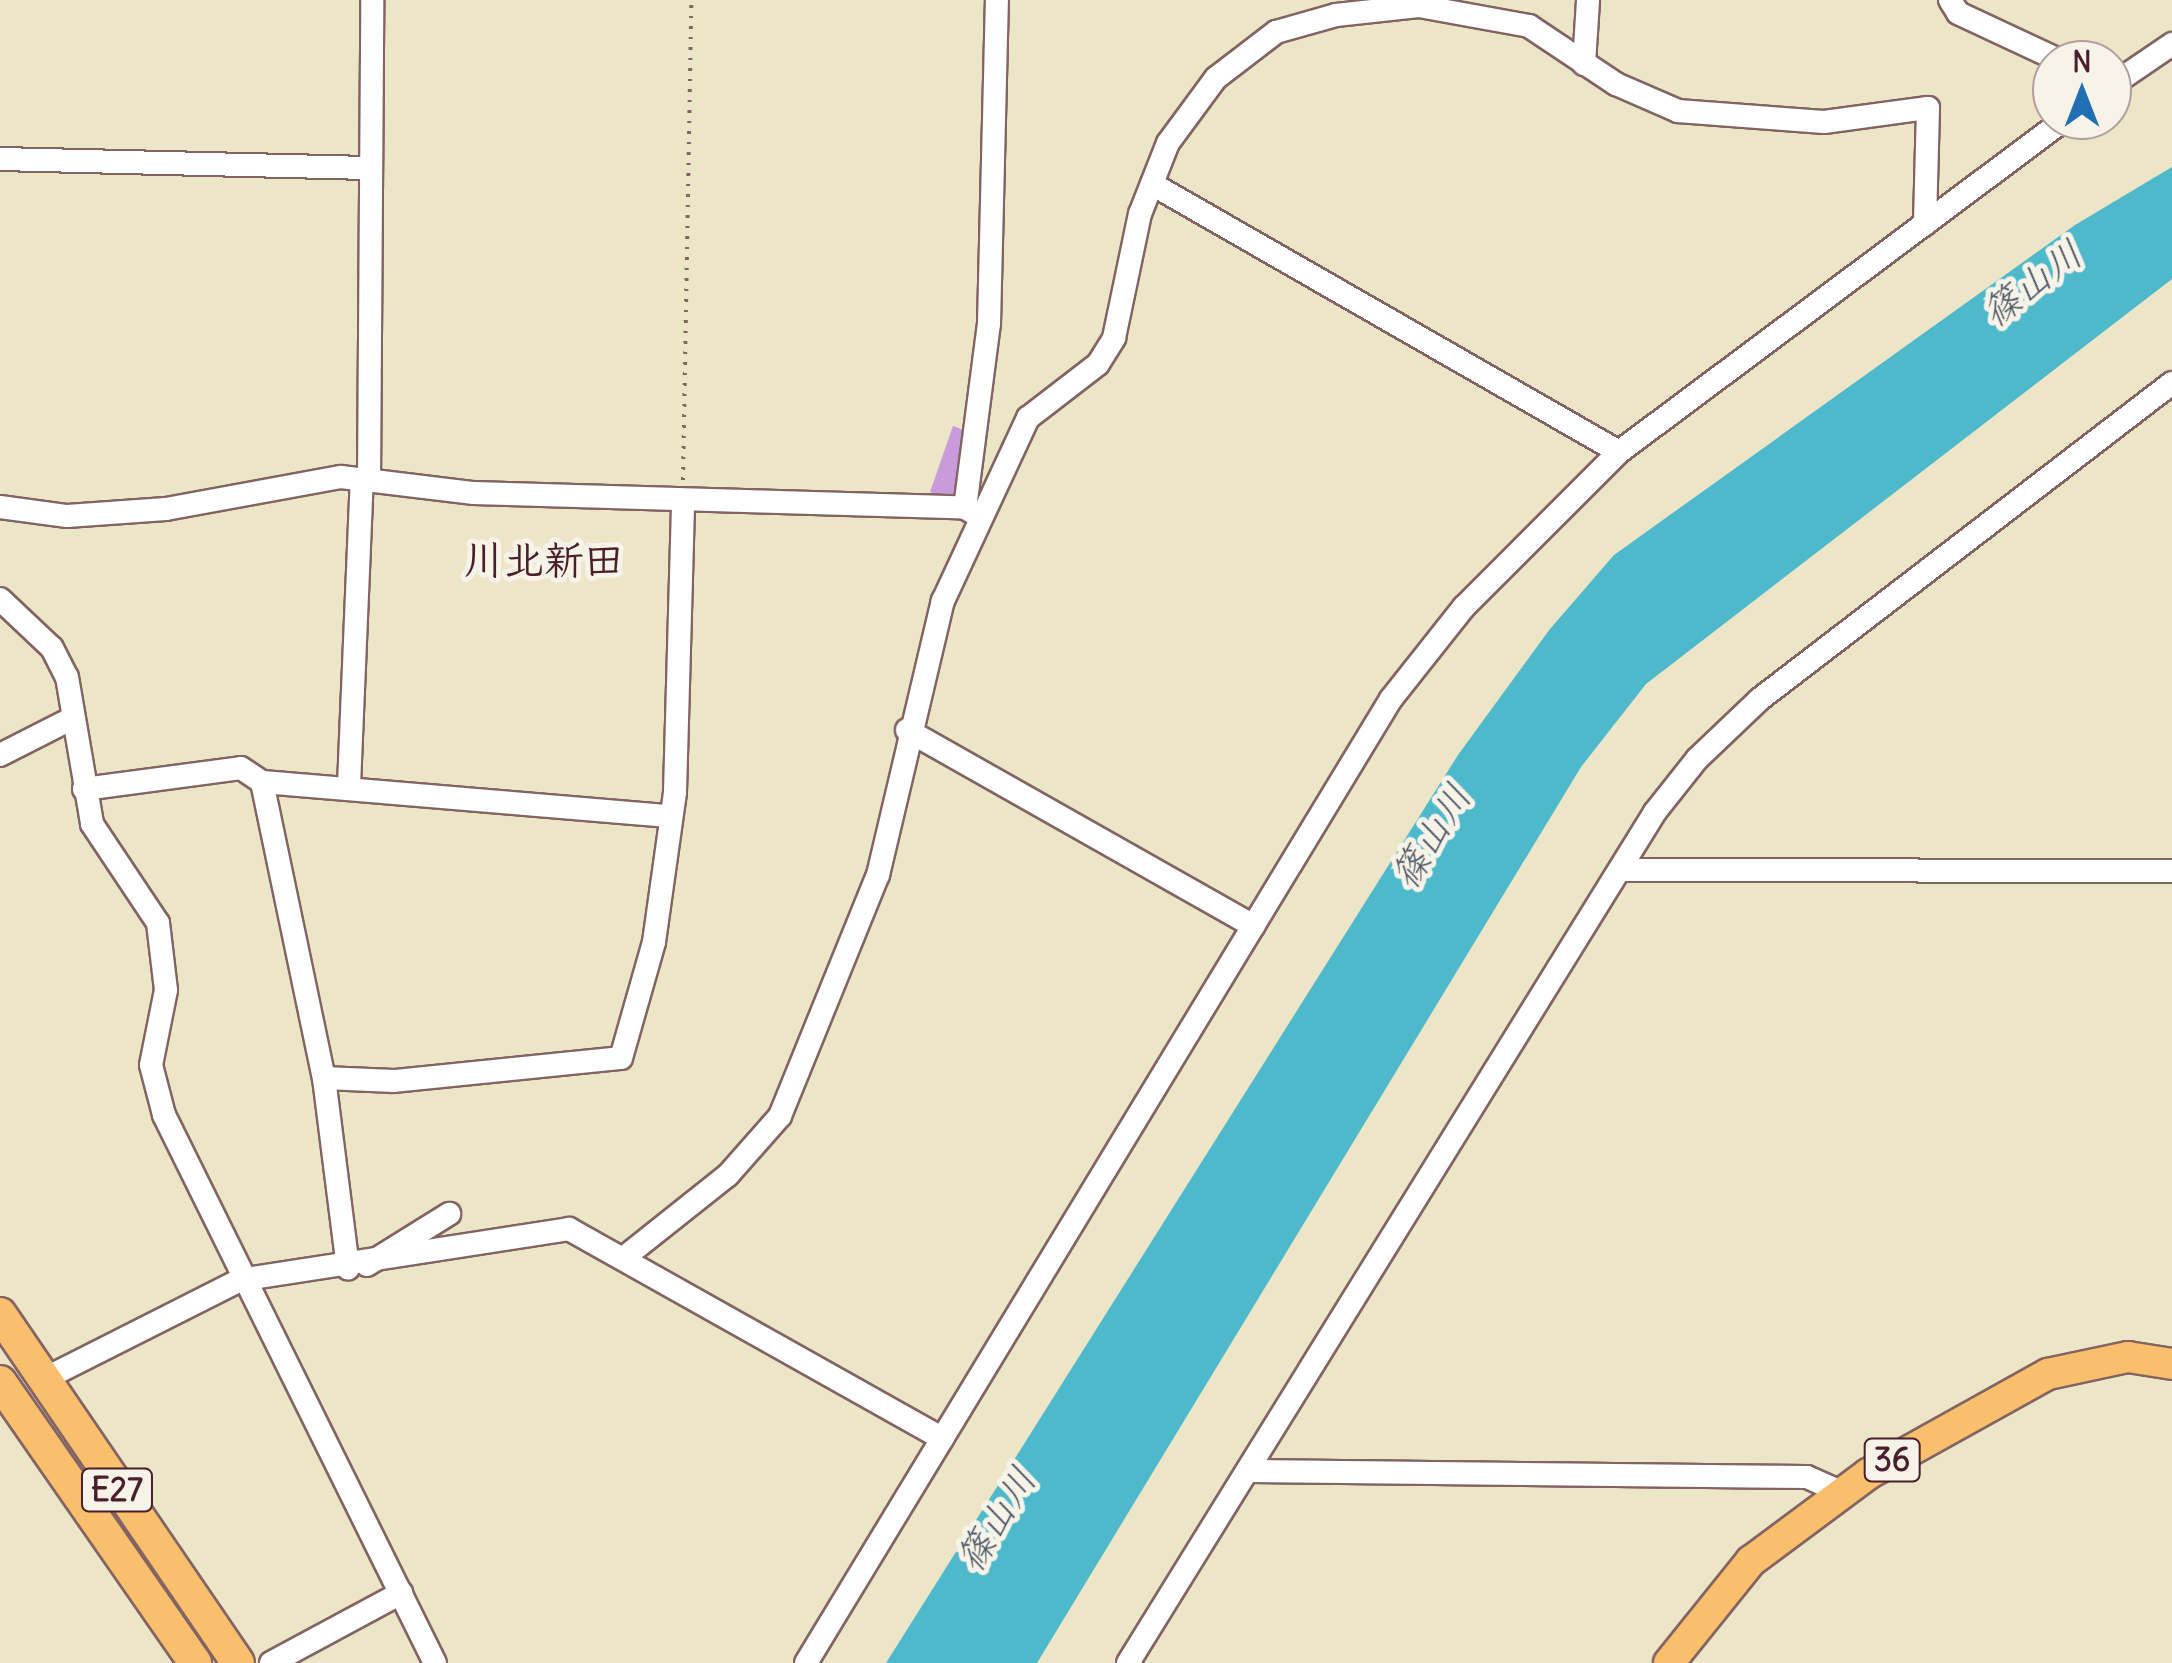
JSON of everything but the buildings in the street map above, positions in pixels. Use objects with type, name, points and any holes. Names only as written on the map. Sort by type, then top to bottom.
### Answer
[{"type":"highway","name":"E27","points":[[0,1314],[238,1663]]},
{"type":"highway","name":"E27","points":[[0,1382],[194,1663]]},
{"type":"main road","name":"36","points":[[1669,1663],[1750,1562],[1840,1492],[2048,1374],[2128,1357],[2172,1364]]},
{"type":"street","points":[[349,784],[365,479],[372,0]]},
{"type":"street","points":[[972,512],[989,324],[997,0]]},
{"type":"street","points":[[1584,64],[1588,0]]},
{"type":"street","points":[[1950,0],[1958,13],[2032,47]]},
{"type":"street","points":[[626,1256],[728,1175],[780,1116],[878,875],[907,730],[942,600],[972,512],[1028,418],[1098,364],[1114,338],[1152,184],[1168,143],[1216,78],[1276,32],[1306,23],[1419,6],[1528,26],[1584,64],[1678,112],[1824,122],[1928,108],[1926,224]]},
{"type":"street","points":[[2132,71],[2172,44]]},
{"type":"street","points":[[806,1663],[1391,699],[1464,607],[1620,452],[2037,140]]},
{"type":"street","points":[[0,159],[367,168]]},
{"type":"street","points":[[1152,184],[1620,452]]},
{"type":"street","points":[[1128,1663],[1624,870],[1655,812],[1760,698],[2172,382]]},
{"type":"street","points":[[0,508],[66,516],[166,510],[365,479],[683,500],[972,512]]},
{"type":"street","points":[[324,1078],[394,1082],[621,1058],[654,942],[670,816],[683,500]]},
{"type":"street","points":[[0,599],[52,648],[92,824],[158,923],[166,990],[151,1065],[155,1090],[240,1280],[435,1663]]},
{"type":"street","points":[[0,755],[71,719]]},
{"type":"street","points":[[907,730],[1253,926]]},
{"type":"street","points":[[84,789],[241,768],[262,782],[349,784],[670,816]]},
{"type":"street","points":[[262,782],[324,1078],[357,1266]]},
{"type":"street","points":[[1624,870],[2172,872]]},
{"type":"street","points":[[357,1266],[449,1214]]},
{"type":"street","points":[[58,1372],[240,1280],[357,1266],[570,1229],[626,1256],[942,1438]]},
{"type":"street","points":[[1251,1471],[1808,1476],[1840,1492]]},
{"type":"street","points":[[272,1663],[401,1594]]},
{"type":"path","points":[[683,500],[692,0]]},
{"type":"water","name":"篠山川","points":[[2172,167],[2172,279],[1646,684],[1581,767],[1037,1663],[886,1663],[1458,755],[1550,629],[1614,555],[2075,225]]},
{"type":"district","name":"川北新田","points":[[544,560]]}]
